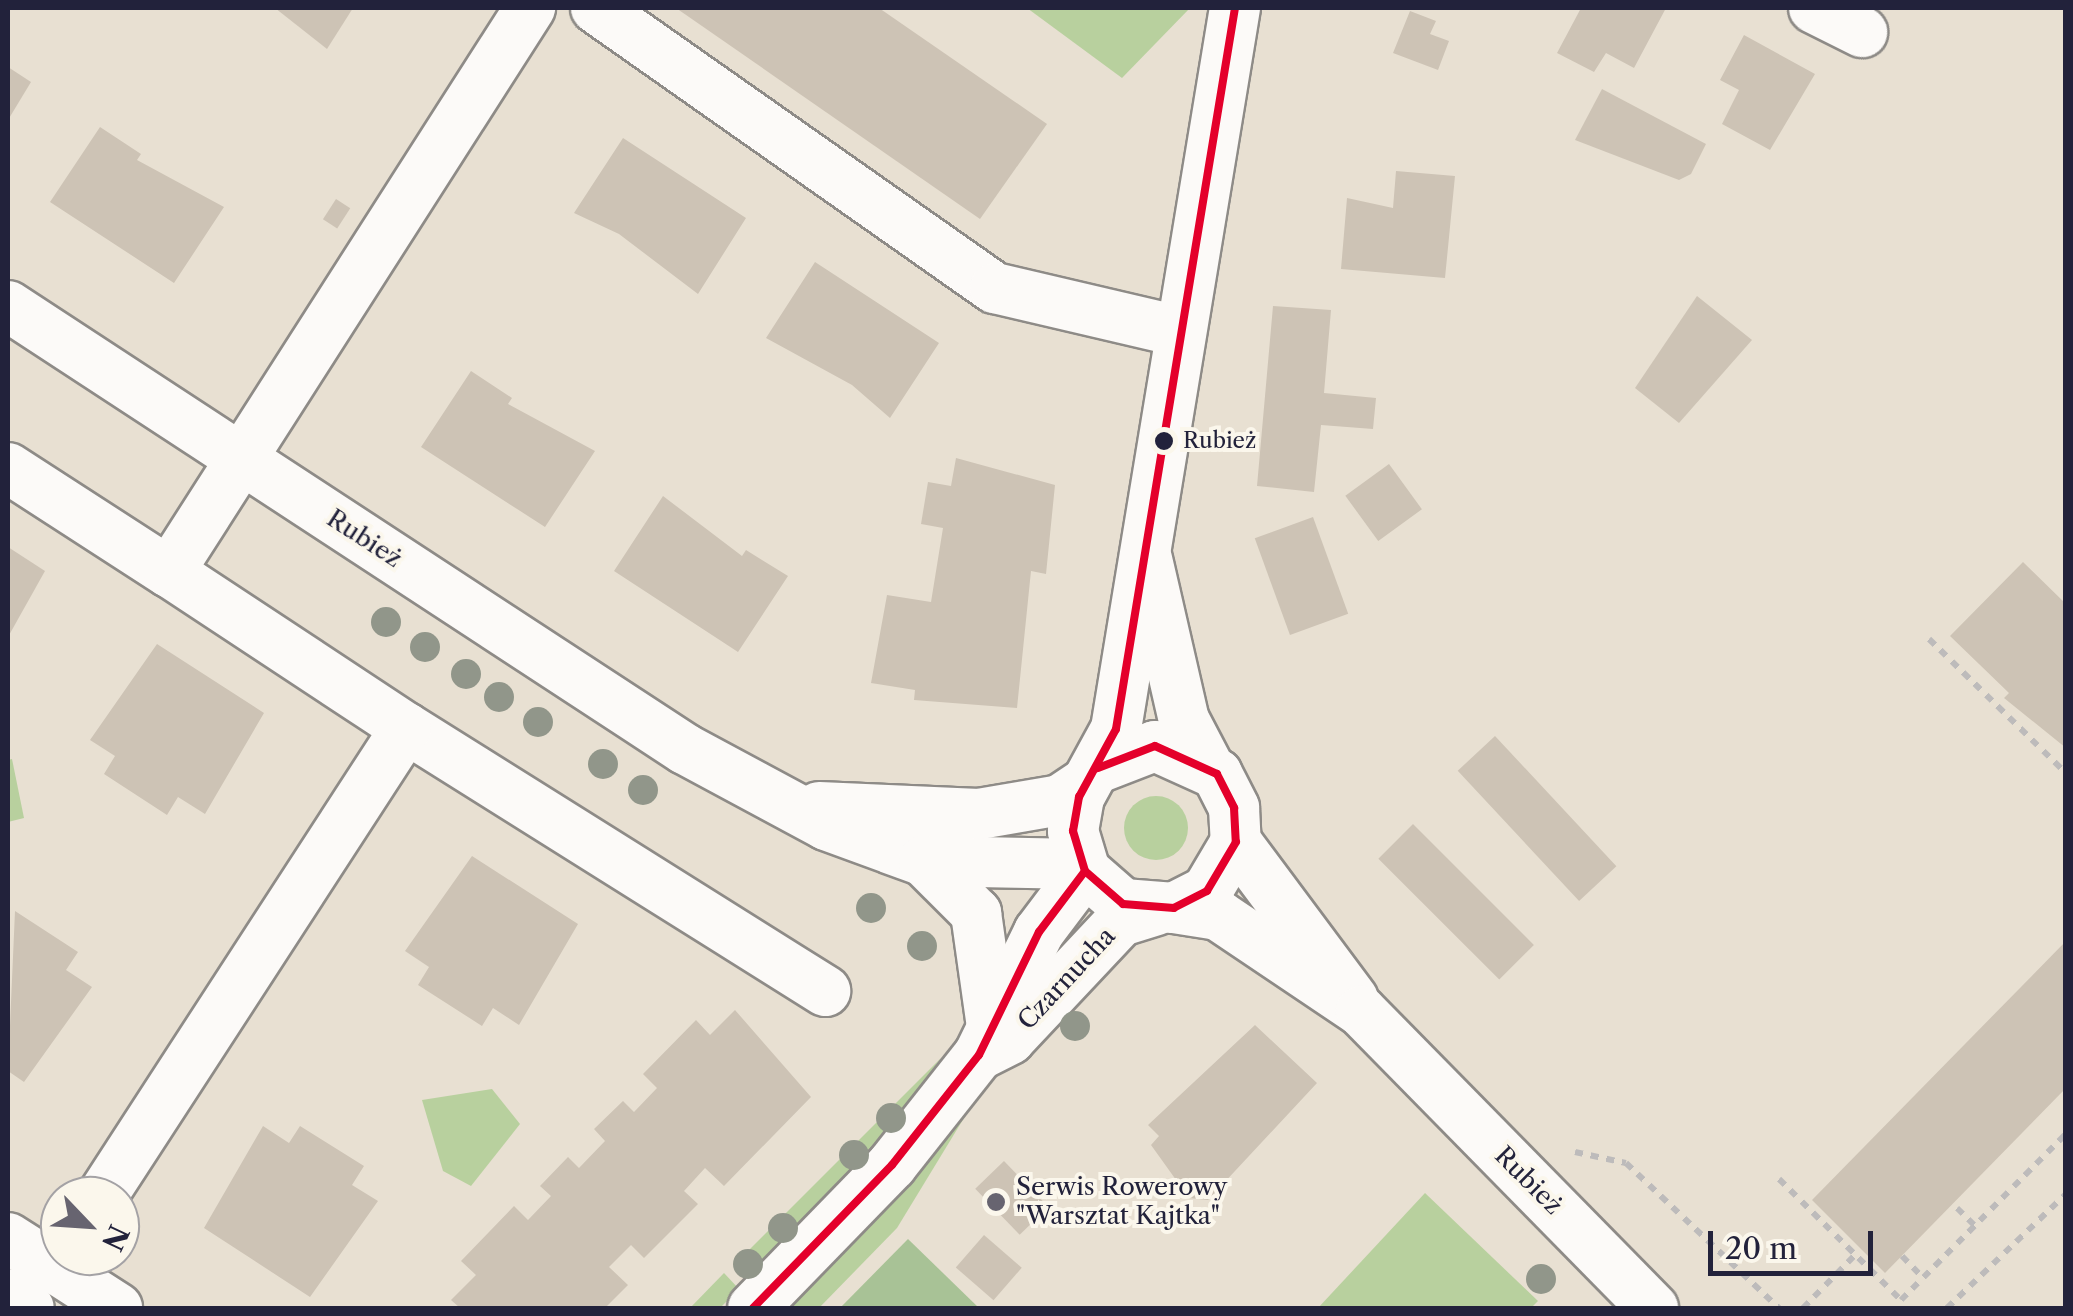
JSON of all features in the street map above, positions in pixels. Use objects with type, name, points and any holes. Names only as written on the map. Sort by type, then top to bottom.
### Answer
[{"type":"street","points":[[169,572],[530,8]]},
{"type":"street","points":[[596,8],[995,288],[1178,331]]},
{"type":"street","points":[[1148,559],[1184,720],[1206,764],[1232,799],[1236,842],[1221,876],[1165,909],[1123,904],[1083,867],[1074,814],[1115,737],[1128,618],[1148,559],[1178,331],[1235,8]]},
{"type":"street","points":[[1814,8],[1862,32]]},
{"type":"street","name":"Rubież","points":[[8,306],[685,749],[794,807],[924,861],[1083,867]]},
{"type":"street","points":[[8,468],[406,728],[825,992]]},
{"type":"street","points":[[115,1176],[406,728]]},
{"type":"street","points":[[1092,775],[1155,746],[1206,764]]},
{"type":"street","name":"Rubież","points":[[794,807],[979,814],[1060,800],[1092,775]]},
{"type":"street","name":"Rubież","points":[[1236,842],[1328,955],[1361,1012]]},
{"type":"street","points":[[924,861],[976,914],[985,1038]]},
{"type":"street","name":"Czarnucha","points":[[753,1308],[892,1165],[985,1038],[1083,867]]},
{"type":"street","name":"Rubież","points":[[1165,909],[1218,914],[1361,1012],[1653,1308]]},
{"type":"street","name":"Czarnucha","points":[[985,1038],[1010,1039],[1121,921],[1165,909]]},
{"type":"street","points":[[8,1238],[49,1278],[117,1308]]},
{"type":"street","points":[[8,1294],[49,1278]]},
{"type":"path","points":[[1930,639],[2066,773]]},
{"type":"path","points":[[1779,1179],[1901,1304],[1922,1277],[2066,1134]]},
{"type":"path","points":[[1564,1150],[1626,1163],[1779,1308]]},
{"type":"path","points":[[1947,1308],[2066,1194]]},
{"type":"path","points":[[1957,1208],[1975,1225]]},
{"type":"path","points":[[1803,1308],[1854,1255]]},
{"type":"path","points":[[1902,1256],[1922,1277]]},
{"type":"green space","points":[[1027,8],[1190,8],[1122,78]]},
{"type":"green space","points":[[12,759],[24,818],[8,822],[8,760]]},
{"type":"green space","points":[[1156,796],[1179,805],[1188,828],[1179,851],[1156,860],[1133,851],[1124,828],[1133,805]]},
{"type":"green space","points":[[941,1058],[886,1133],[749,1278],[735,1264]]},
{"type":"green space","points":[[492,1089],[520,1124],[471,1186],[443,1171],[422,1100]]},
{"type":"green space","points":[[978,1095],[897,1228],[819,1308],[789,1308]]},
{"type":"green space","points":[[1425,1193],[1538,1301],[1531,1308],[1318,1308]]},
{"type":"green space","points":[[908,1239],[979,1308],[840,1308]]},
{"type":"green space","points":[[724,1273],[739,1289],[720,1308],[690,1308]]},
{"type":"building","points":[[275,8],[353,8],[327,49]]},
{"type":"building","points":[[676,8],[879,8],[1047,124],[980,219]]},
{"type":"building","points":[[1581,8],[1666,8],[1634,68],[1606,53],[1594,72],[1557,53]]},
{"type":"building","points":[[1410,11],[1436,21],[1430,34],[1449,41],[1438,70],[1393,53]]},
{"type":"building","points":[[1744,35],[1815,74],[1770,150],[1722,124],[1739,90],[1720,80]]},
{"type":"building","points":[[8,67],[31,82],[8,120]]},
{"type":"building","points":[[1602,89],[1706,144],[1691,174],[1679,180],[1575,140]]},
{"type":"building","points":[[100,127],[141,154],[137,160],[224,207],[174,283],[50,202]]},
{"type":"building","points":[[623,138],[746,218],[698,294],[619,234],[574,213]]},
{"type":"building","points":[[1396,171],[1455,176],[1445,278],[1341,269],[1347,198],[1393,208]]},
{"type":"building","points":[[336,199],[350,208],[337,228],[323,219]]},
{"type":"building","points":[[815,262],[939,343],[890,418],[852,385],[766,338]]},
{"type":"building","points":[[1697,296],[1752,340],[1679,423],[1635,388]]},
{"type":"building","points":[[1273,306],[1331,310],[1324,393],[1376,398],[1373,429],[1321,425],[1314,492],[1257,486]]},
{"type":"building","points":[[471,371],[512,398],[508,404],[595,451],[545,527],[421,447]]},
{"type":"building","points":[[956,458],[1055,485],[1046,574],[1031,571],[1017,708],[914,700],[915,690],[871,683],[887,595],[931,602],[943,528],[921,524],[928,482],[951,486]]},
{"type":"building","points":[[1389,464],[1422,509],[1378,541],[1345,496]]},
{"type":"building","points":[[663,496],[742,556],[746,550],[788,576],[738,652],[614,571]]},
{"type":"building","points":[[1313,517],[1348,614],[1290,635],[1255,538]]},
{"type":"building","points":[[8,547],[45,571],[8,637]]},
{"type":"building","points":[[2023,562],[2066,604],[2066,748],[2004,698],[2009,693],[1950,636]]},
{"type":"building","points":[[157,644],[264,713],[205,814],[178,797],[167,815],[104,774],[115,756],[90,740]]},
{"type":"building","points":[[1495,736],[1616,866],[1579,901],[1458,771]]},
{"type":"building","points":[[1413,824],[1534,945],[1499,980],[1378,859]]},
{"type":"building","points":[[472,856],[578,924],[519,1025],[493,1008],[482,1026],[418,985],[429,967],[405,951]]},
{"type":"building","points":[[15,911],[78,952],[66,970],[92,987],[24,1082],[8,1071]]},
{"type":"building","points":[[2066,941],[2066,1088],[1885,1273],[1812,1200]]},
{"type":"building","points":[[735,1010],[811,1097],[724,1186],[705,1168],[684,1191],[698,1204],[644,1258],[631,1245],[609,1267],[628,1285],[605,1308],[460,1308],[451,1300],[476,1275],[461,1261],[514,1206],[528,1220],[551,1196],[540,1186],[568,1157],[579,1168],[605,1141],[594,1129],[623,1101],[634,1112],[657,1088],[643,1074],[696,1020],[710,1035]]},
{"type":"building","points":[[1255,1025],[1317,1083],[1208,1200],[1189,1198],[1151,1145],[1159,1136],[1148,1125]]},
{"type":"building","points":[[263,1126],[289,1143],[300,1126],[364,1166],[352,1185],[378,1201],[310,1297],[204,1228]]},
{"type":"building","points":[[1004,1161],[1048,1207],[1020,1235],[975,1189]]},
{"type":"building","points":[[984,1235],[1022,1268],[994,1300],[956,1267]]},
{"type":"transit line","points":[[1098,768],[1155,746],[1217,774],[1234,808],[1236,842],[1207,891],[1174,908],[1123,904],[1085,871],[1073,831],[1079,797],[1116,729],[1235,8]]},
{"type":"transit line","points":[[753,1308],[892,1165],[979,1055],[1039,932],[1085,871]]},
{"type":"place","name":"Rubież","points":[[1164,441]]},
{"type":"place","name":"Serwis Rowerowy \"Warsztat Kajtka\"","points":[[996,1202]]}]
